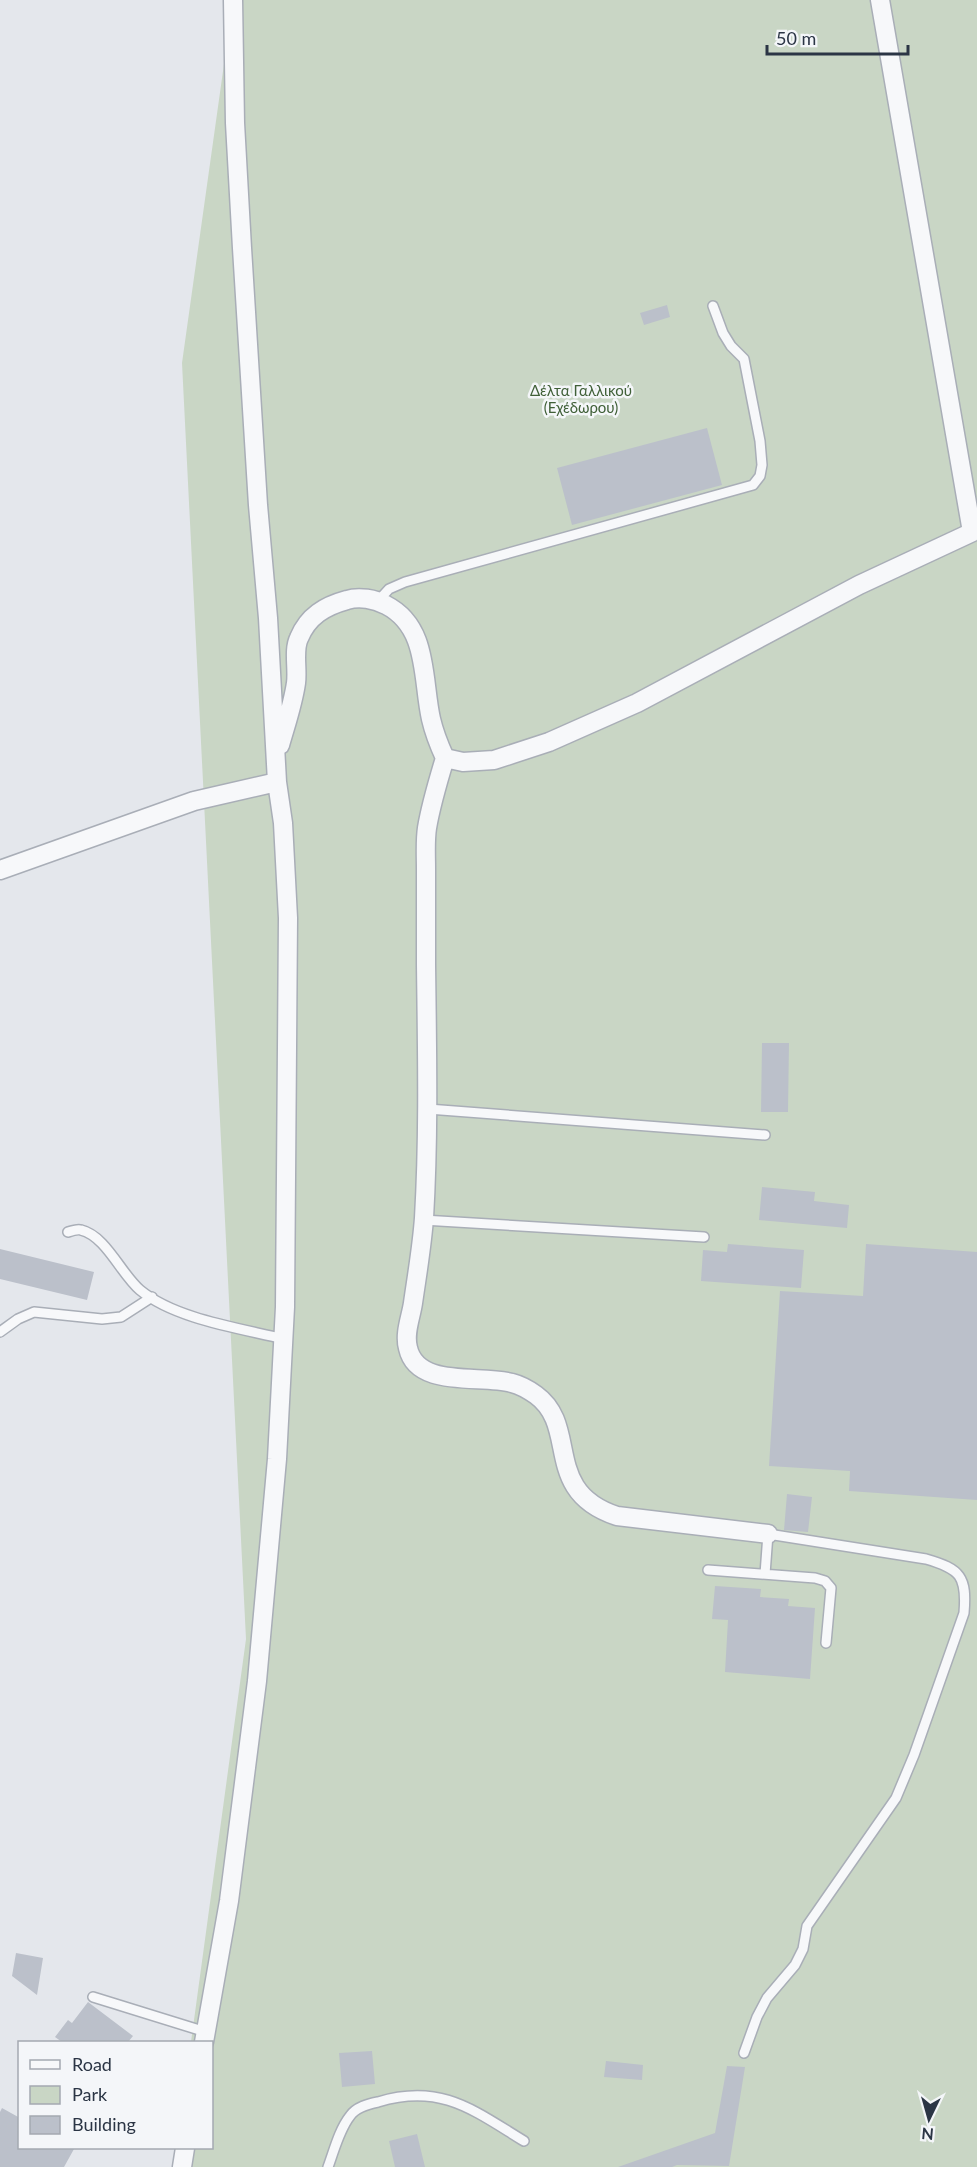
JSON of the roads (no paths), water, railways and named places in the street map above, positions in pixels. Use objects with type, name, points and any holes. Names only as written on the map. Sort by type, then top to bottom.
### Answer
[{"type":"street","points":[[205,2037],[229,1901],[257,1681],[277,1459],[284,1339],[287,1192],[288,918],[243,260],[235,123],[233,0]]},
{"type":"street","points":[[445,758],[463,762],[494,760],[549,742],[637,703],[859,585],[975,531],[880,0]]},
{"type":"street","points":[[276,755],[292,709],[296,681],[297,640],[307,622],[327,606],[352,598],[378,601],[393,609],[409,624],[419,645],[427,681],[431,718],[445,758],[427,830],[425,921],[428,1109],[423,1220],[408,1330],[408,1347],[415,1363],[426,1372],[441,1376],[511,1383],[537,1396],[555,1419],[567,1470],[573,1485],[585,1500],[601,1510],[617,1516],[768,1534]]},
{"type":"street","points":[[0,870],[194,801],[277,782]]},
{"type":"street","points":[[182,2167],[185,2149]]},
{"type":"lane","points":[[378,601],[389,589],[405,582],[753,485],[760,476],[762,465],[744,359],[723,333],[713,306]]},
{"type":"lane","points":[[428,1109],[765,1135]]},
{"type":"lane","points":[[423,1220],[704,1237]]},
{"type":"lane","points":[[68,1232],[81,1230],[94,1238],[108,1250],[139,1289],[169,1308],[284,1339]]},
{"type":"lane","points":[[0,1332],[18,1319],[34,1312],[102,1319],[121,1317],[152,1298]]},
{"type":"lane","points":[[744,2053],[757,2017],[767,1998],[795,1965],[803,1949],[807,1926],[896,1798],[914,1755],[964,1613],[965,1598],[964,1586],[958,1573],[948,1565],[926,1559],[768,1534],[765,1574]]},
{"type":"lane","points":[[708,1570],[815,1578],[825,1581],[831,1588],[826,1643]]},
{"type":"lane","points":[[93,1997],[205,2037]]},
{"type":"lane","points":[[328,2167],[350,2115],[363,2106],[392,2098],[417,2095],[441,2097],[467,2106],[524,2141]]},
{"type":"park label","name":"Δέλτα Γαλλικού (Εχέδωρου)","points":[[581,400]]}]
